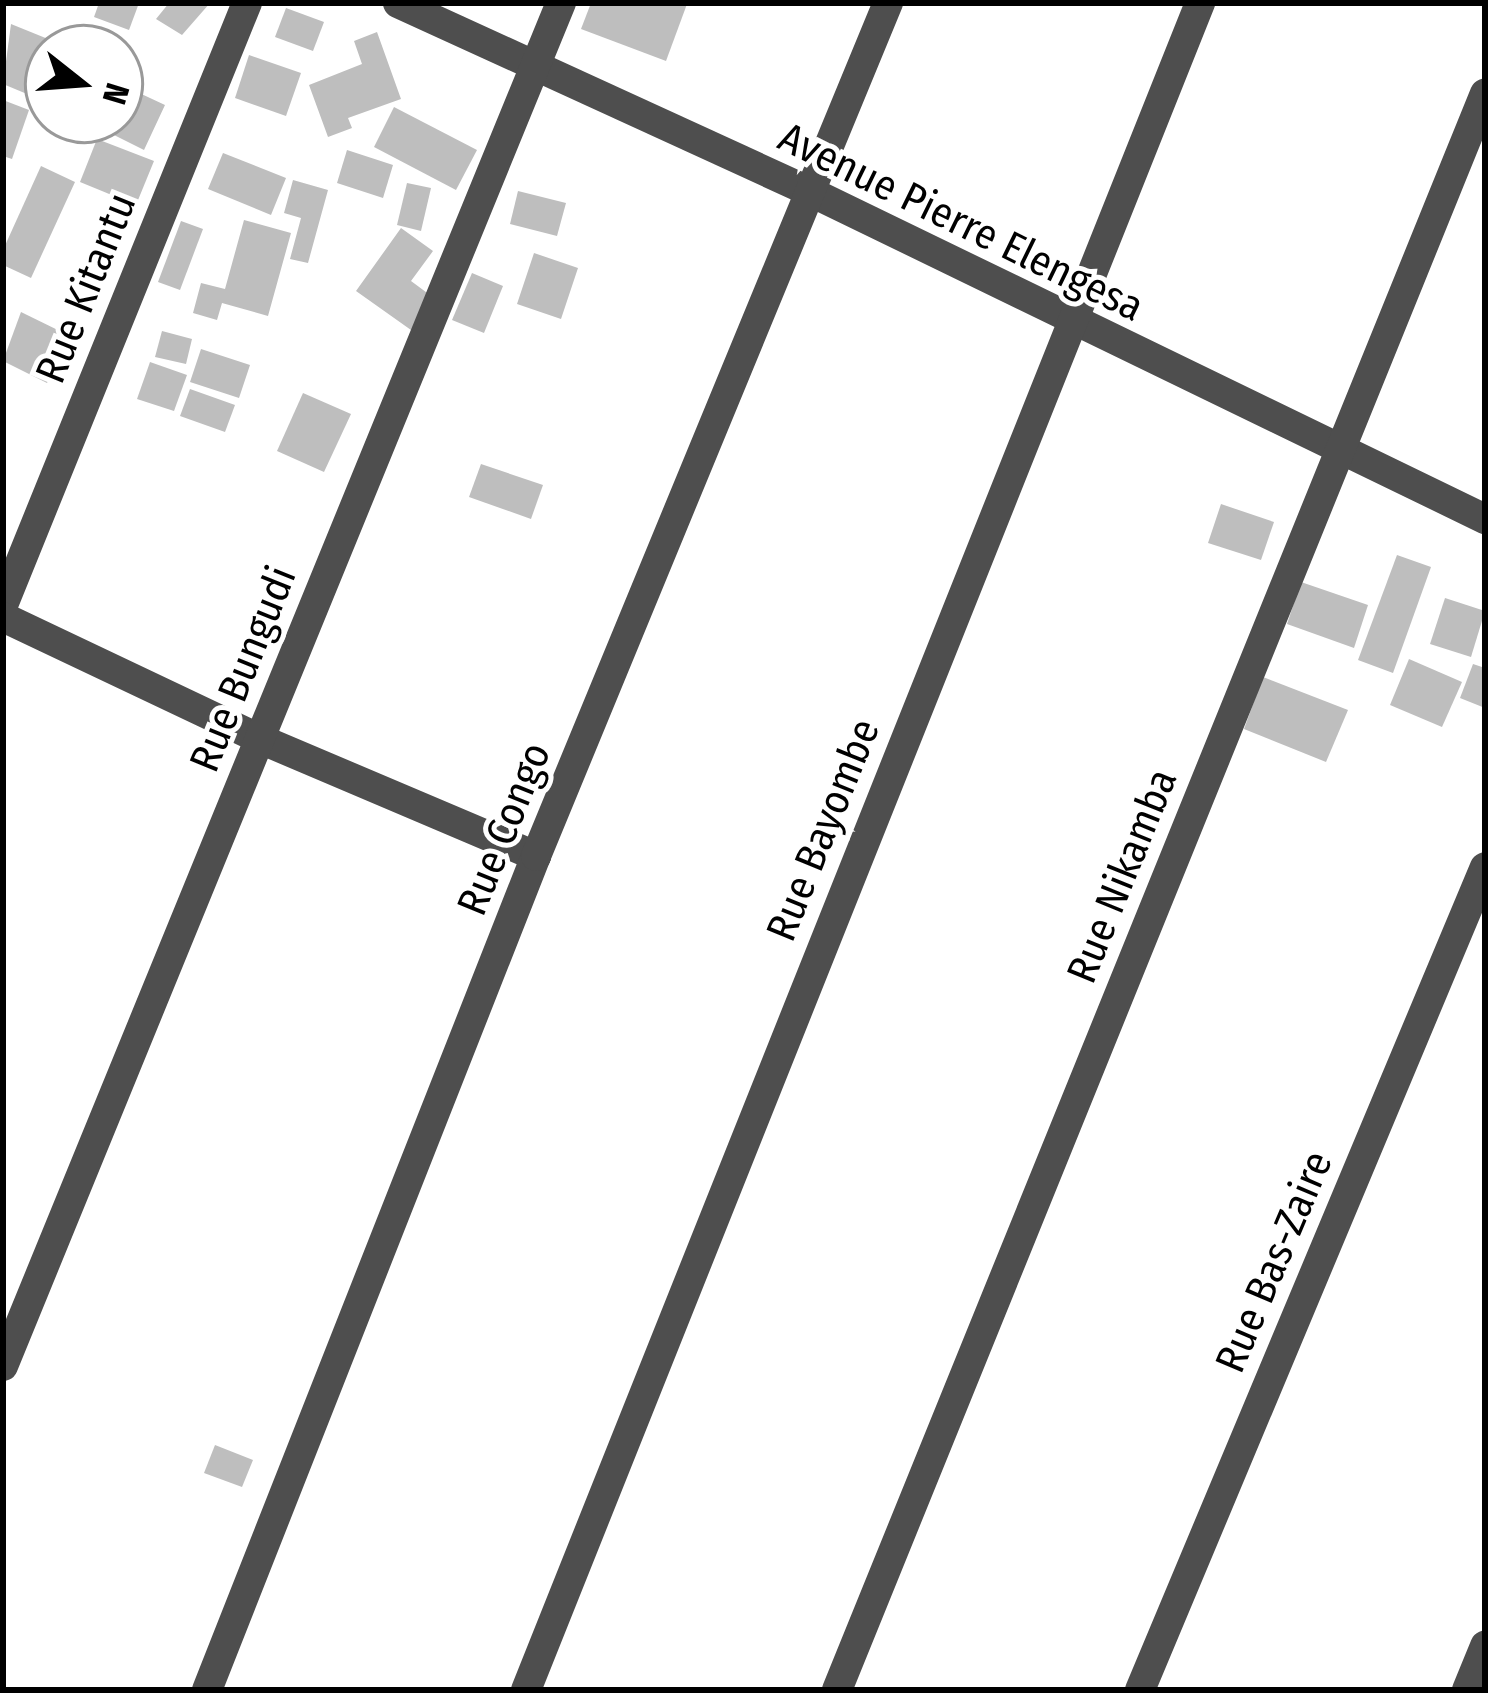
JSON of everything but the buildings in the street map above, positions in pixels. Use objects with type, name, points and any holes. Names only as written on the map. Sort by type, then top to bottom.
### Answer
[{"type":"street","name":"Rue Kitantu","points":[[3,605],[247,3]]},
{"type":"street","name":"Avenue Pierre Elengesa","points":[[398,3],[815,194],[1070,323],[1485,519]]},
{"type":"street","name":"Rue Bungudi","points":[[3,1366],[561,3]]},
{"type":"street","name":"Rue Congo","points":[[207,1690],[536,856],[815,194],[888,3]]},
{"type":"street","name":"Rue Bayombe","points":[[526,1690],[1200,3]]},
{"type":"street","name":"Rue Nikamba","points":[[837,1690],[1485,93]]},
{"type":"street","points":[[3,617],[260,739],[536,856]]},
{"type":"street","name":"Rue Bas-Zaire","points":[[1140,1690],[1485,867]]},
{"type":"street","points":[[1467,1690],[1485,1646]]}]
